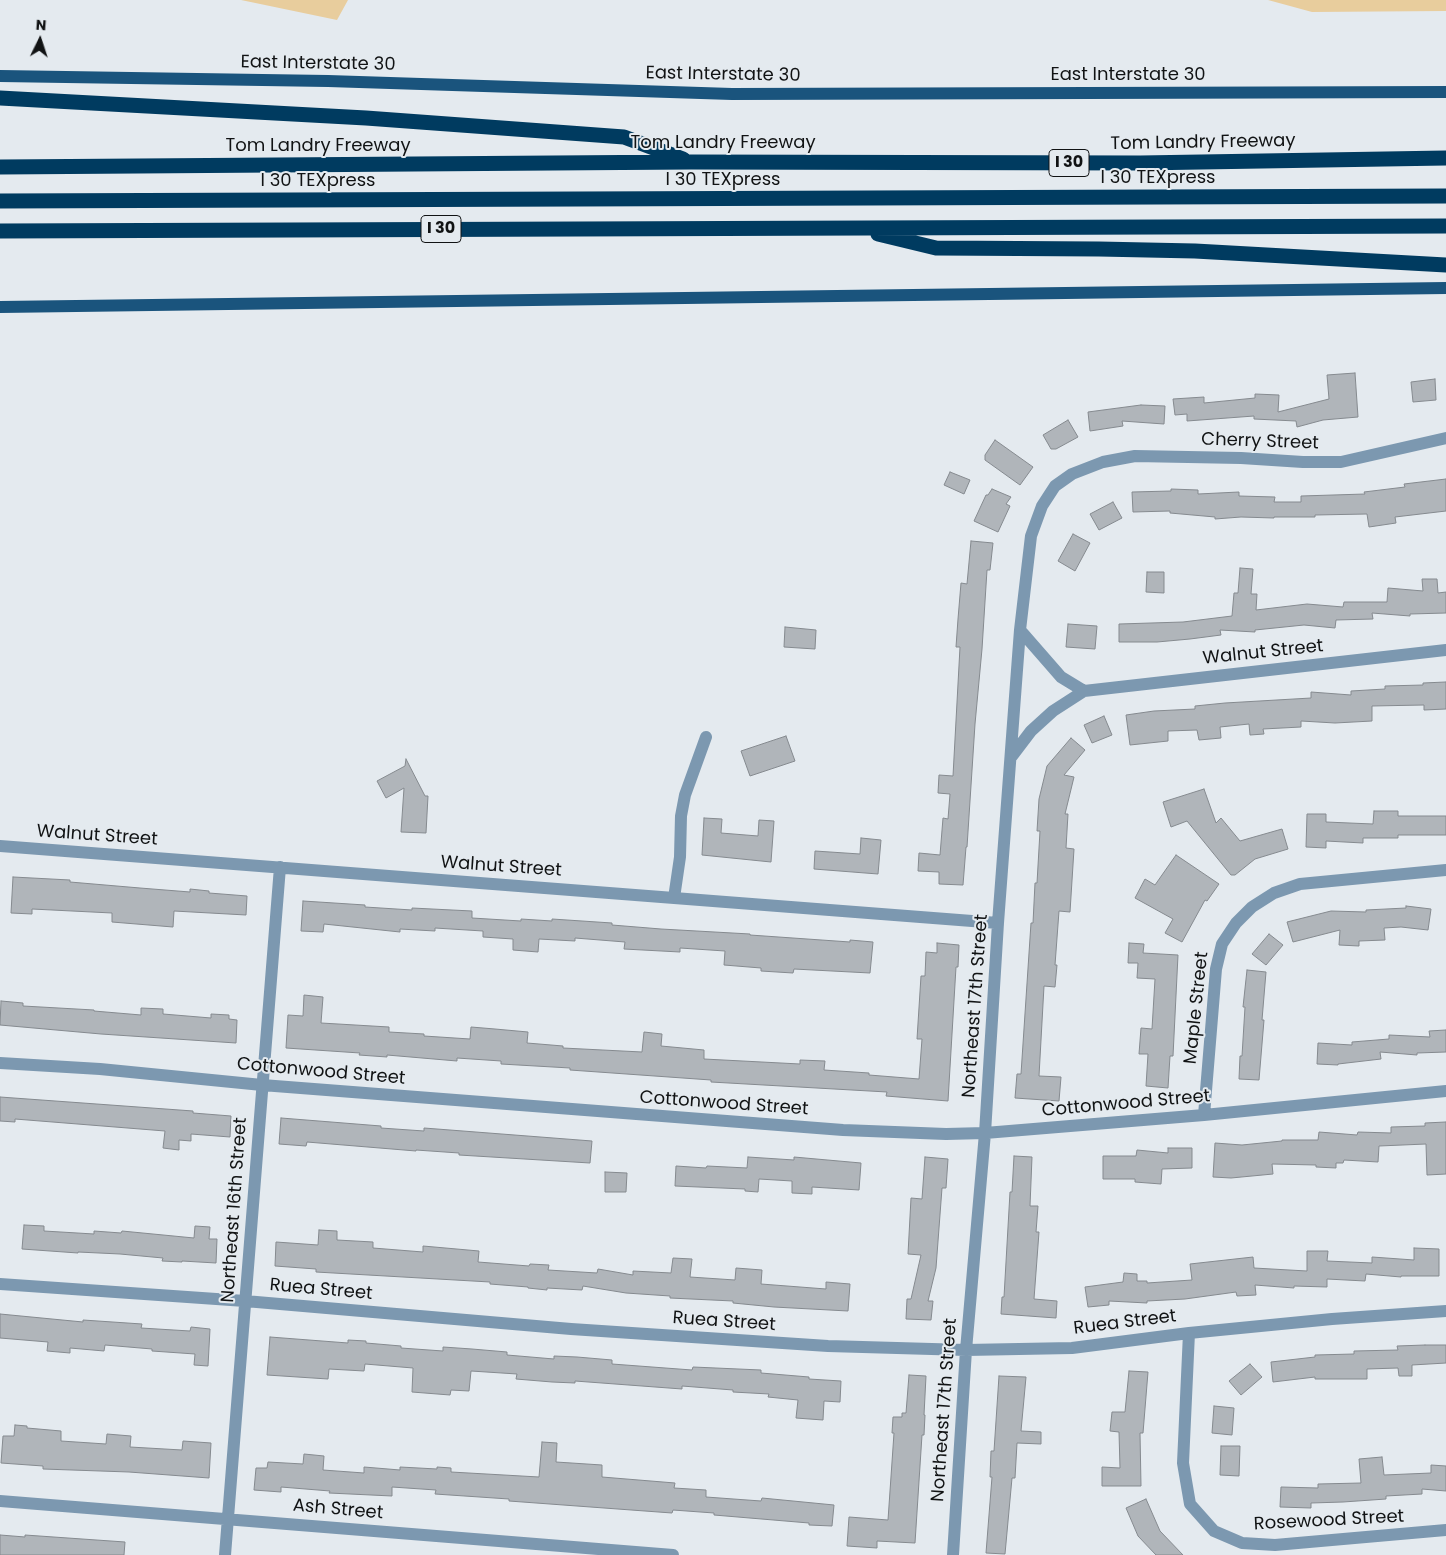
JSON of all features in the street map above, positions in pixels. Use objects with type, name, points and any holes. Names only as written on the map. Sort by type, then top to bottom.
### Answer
[{"type":"highway","points":[[0,98],[366,118],[624,137],[691,162]]},
{"type":"highway","name":"Tom Landry Freeway","points":[[0,167],[691,162],[1140,163],[1446,158]]},
{"type":"highway","name":"I 30 TEXpress","points":[[0,201],[1446,196]]},
{"type":"highway","name":"I 30","points":[[0,231],[1446,226]]},
{"type":"highway","points":[[858,228],[936,248],[1195,251],[1446,265]]},
{"type":"highway","points":[[0,235],[24,231]]},
{"type":"main road","name":"East Interstate 30","points":[[0,76],[318,81],[732,94],[1446,92]]},
{"type":"main road","points":[[0,307],[1446,288]]},
{"type":"street","name":"Cherry Street","points":[[1072,474],[1103,462],[1135,456],[1340,462],[1446,438]]},
{"type":"street","name":"Northeast 17th Street","points":[[953,1555],[966,1350],[985,1133],[998,923],[1012,757],[1020,630],[1031,536],[1042,506],[1056,486],[1072,474]]},
{"type":"street","points":[[1020,630],[1061,677],[1084,691]]},
{"type":"street","name":"Walnut Street","points":[[1012,757],[1030,731],[1053,711],[1084,691],[1446,650]]},
{"type":"street","points":[[674,898],[680,857],[681,816],[685,795],[706,737]]},
{"type":"street","name":"Walnut Street","points":[[0,846],[998,923]]},
{"type":"street","name":"Northeast 16th Street","points":[[225,1555],[280,867]]},
{"type":"street","name":"Maple Street","points":[[1204,1115],[1216,969],[1222,944],[1236,923],[1252,907],[1274,892],[1300,884],[1446,870]]},
{"type":"street","name":"Cottonwood Street","points":[[0,1063],[100,1069],[262,1085],[843,1130],[946,1134],[985,1133],[1204,1115],[1446,1091]]},
{"type":"street","name":"Ruea Street","points":[[0,1284],[246,1301],[571,1330],[828,1346],[966,1350],[1072,1348],[1190,1333],[1332,1319],[1446,1311]]},
{"type":"street","name":"Rosewood Street","points":[[1190,1333],[1183,1463],[1190,1504],[1214,1531],[1242,1543],[1275,1545],[1446,1530]]},
{"type":"street","name":"Ash Street","points":[[0,1501],[673,1555]]},
{"type":"shaded area","points":[[241,0],[348,0],[337,20]]},
{"type":"shaded area","points":[[1268,0],[1446,0],[1446,11],[1312,12]]},
{"type":"building","points":[[1355,373],[1358,417],[1323,420],[1297,427],[1296,421],[1254,419],[1254,416],[1187,421],[1187,414],[1175,415],[1173,399],[1204,397],[1204,403],[1255,398],[1255,394],[1279,395],[1278,412],[1329,399],[1327,375]]},
{"type":"building","points":[[1435,379],[1436,400],[1413,402],[1411,382]]},
{"type":"building","points":[[1141,405],[1165,406],[1164,424],[1122,421],[1123,426],[1090,431],[1088,412]]},
{"type":"building","points":[[1068,420],[1078,437],[1056,449],[1051,449],[1043,435]]},
{"type":"building","points":[[995,440],[1033,467],[1020,485],[985,460],[985,455]]},
{"type":"building","points":[[950,472],[970,480],[964,494],[944,485]]},
{"type":"building","points":[[1446,479],[1446,511],[1395,517],[1396,523],[1369,527],[1367,514],[1215,519],[1215,517],[1170,513],[1170,511],[1133,512],[1132,492],[1171,491],[1171,489],[1198,490],[1198,494],[1239,492],[1239,496],[1275,497],[1274,502],[1301,502],[1301,496],[1365,494],[1364,492],[1405,487],[1404,484]]},
{"type":"building","points":[[992,489],[1011,497],[1006,504],[1010,506],[998,532],[974,521],[986,495]]},
{"type":"building","points":[[1113,502],[1122,518],[1099,530],[1090,514]]},
{"type":"building","points":[[1073,534],[1090,543],[1075,571],[1058,561]]},
{"type":"building","points":[[971,541],[993,543],[990,570],[987,570],[967,847],[963,885],[939,884],[939,872],[918,871],[919,853],[940,855],[943,818],[948,819],[950,794],[938,793],[939,775],[953,776],[960,647],[956,647],[958,619],[961,583],[967,584]]},
{"type":"building","points":[[1240,568],[1253,569],[1251,594],[1257,594],[1256,610],[1307,604],[1343,607],[1344,602],[1387,602],[1388,588],[1423,591],[1422,579],[1437,579],[1438,593],[1446,592],[1446,613],[1410,614],[1410,616],[1372,613],[1373,619],[1336,620],[1335,628],[1304,625],[1255,630],[1255,632],[1220,630],[1221,635],[1190,639],[1157,642],[1119,642],[1119,624],[1183,622],[1232,616],[1234,593],[1238,593]]},
{"type":"building","points":[[1147,572],[1164,572],[1164,593],[1146,592]]},
{"type":"building","points":[[1068,624],[1097,626],[1095,649],[1066,647]]},
{"type":"building","points":[[785,627],[816,630],[815,649],[784,647]]},
{"type":"building","points":[[1446,682],[1446,709],[1424,710],[1424,705],[1372,706],[1372,721],[1335,723],[1301,721],[1301,727],[1263,729],[1264,734],[1250,735],[1249,724],[1220,727],[1221,738],[1199,740],[1197,730],[1168,731],[1168,741],[1130,745],[1126,715],[1154,711],[1195,709],[1195,706],[1225,703],[1311,698],[1311,692],[1351,695],[1351,691],[1385,689],[1385,686]]},
{"type":"building","points":[[1104,716],[1112,735],[1092,743],[1084,725]]},
{"type":"building","points":[[786,736],[795,761],[750,776],[741,751]]},
{"type":"building","points":[[1071,738],[1085,750],[1064,775],[1074,777],[1065,814],[1068,814],[1066,848],[1074,849],[1070,912],[1059,911],[1055,987],[1044,986],[1039,1076],[1061,1077],[1059,1101],[1015,1098],[1017,1074],[1021,1074],[1031,923],[1033,923],[1035,883],[1037,883],[1040,831],[1037,831],[1039,799],[1047,766]]},
{"type":"building","points":[[406,759],[425,796],[428,796],[426,833],[401,832],[404,788],[386,798],[377,781],[405,766]]},
{"type":"building","points":[[1204,789],[1216,823],[1221,818],[1240,841],[1282,829],[1288,849],[1255,859],[1235,875],[1231,875],[1187,821],[1171,827],[1163,802]]},
{"type":"building","points":[[1374,811],[1398,811],[1398,816],[1446,816],[1446,835],[1398,835],[1398,838],[1363,838],[1363,843],[1326,841],[1326,848],[1306,847],[1307,814],[1326,814],[1326,822],[1373,824]]},
{"type":"building","points":[[704,818],[722,819],[721,833],[758,836],[759,820],[774,821],[771,862],[702,855]]},
{"type":"building","points":[[861,838],[881,840],[878,874],[814,869],[815,851],[860,854]]},
{"type":"building","points":[[1176,855],[1219,884],[1207,901],[1205,900],[1182,942],[1165,933],[1173,919],[1135,898],[1145,879],[1155,885]]},
{"type":"building","points":[[13,877],[70,880],[70,882],[190,892],[190,889],[209,891],[209,893],[247,896],[246,915],[174,911],[173,927],[112,922],[112,913],[32,909],[32,914],[11,913]]},
{"type":"building","points":[[303,901],[412,910],[412,908],[472,911],[472,918],[521,921],[521,919],[552,921],[552,919],[661,929],[873,942],[870,973],[794,969],[793,973],[761,971],[761,968],[724,965],[725,951],[680,948],[680,952],[624,949],[625,942],[575,938],[575,941],[539,939],[538,952],[513,950],[513,939],[483,937],[483,931],[435,928],[435,931],[400,929],[400,932],[324,924],[323,932],[301,931]]},
{"type":"building","points":[[1406,906],[1431,909],[1428,930],[1401,927],[1384,928],[1385,940],[1359,941],[1359,946],[1339,945],[1340,930],[1293,942],[1287,922],[1331,911],[1366,912],[1366,910],[1406,908]]},
{"type":"building","points":[[1269,934],[1283,945],[1266,965],[1252,954]]},
{"type":"building","points":[[937,943],[959,945],[948,1101],[886,1096],[887,1092],[711,1082],[711,1080],[501,1064],[501,1061],[457,1058],[457,1061],[387,1055],[387,1057],[359,1055],[360,1053],[286,1048],[288,1015],[303,1016],[304,995],[323,997],[321,1023],[389,1027],[389,1032],[470,1039],[471,1027],[495,1029],[528,1032],[527,1043],[563,1046],[563,1048],[642,1052],[644,1032],[662,1034],[661,1046],[704,1050],[704,1059],[800,1064],[800,1060],[825,1061],[824,1070],[919,1079],[922,1039],[917,1039],[921,976],[925,976],[926,952],[937,953]]},
{"type":"building","points":[[1129,943],[1144,944],[1143,953],[1178,955],[1173,1056],[1170,1056],[1168,1088],[1146,1086],[1148,1054],[1139,1054],[1141,1028],[1152,1029],[1155,979],[1137,978],[1138,963],[1128,963]]},
{"type":"building","points":[[1247,970],[1266,972],[1259,1080],[1239,1079]]},
{"type":"building","points":[[1,1001],[23,1003],[23,1006],[141,1015],[141,1008],[163,1009],[163,1014],[211,1018],[211,1014],[229,1015],[229,1019],[237,1020],[236,1043],[0,1025]]},
{"type":"building","points":[[1446,1030],[1446,1052],[1417,1053],[1417,1055],[1380,1052],[1381,1059],[1338,1065],[1317,1064],[1318,1043],[1352,1045],[1352,1042],[1389,1039],[1389,1035],[1430,1037],[1429,1031]]},
{"type":"building","points":[[0,1097],[193,1111],[193,1113],[231,1116],[230,1137],[191,1134],[191,1141],[179,1140],[179,1150],[163,1148],[165,1131],[15,1119],[15,1122],[0,1121]]},
{"type":"building","points":[[281,1118],[381,1126],[381,1128],[424,1131],[424,1128],[592,1141],[590,1163],[459,1155],[459,1153],[307,1142],[306,1146],[279,1144]]},
{"type":"building","points":[[1446,1122],[1446,1174],[1427,1175],[1426,1144],[1379,1146],[1378,1162],[1344,1160],[1343,1163],[1336,1163],[1336,1168],[1316,1167],[1316,1165],[1272,1164],[1273,1174],[1231,1178],[1213,1177],[1215,1143],[1242,1145],[1282,1140],[1318,1140],[1319,1132],[1357,1135],[1358,1132],[1391,1133],[1391,1127],[1425,1126],[1425,1123]]},
{"type":"building","points":[[1168,1148],[1192,1148],[1192,1168],[1162,1169],[1161,1184],[1135,1182],[1135,1179],[1103,1179],[1103,1156],[1136,1156],[1137,1150],[1168,1153]]},
{"type":"building","points":[[1014,1156],[1032,1157],[1030,1206],[1038,1206],[1036,1232],[1039,1232],[1034,1299],[1057,1301],[1056,1318],[1001,1314],[1002,1297],[1004,1297]]},
{"type":"building","points":[[748,1157],[794,1160],[794,1157],[861,1163],[859,1190],[812,1187],[812,1194],[792,1193],[792,1181],[759,1179],[758,1192],[745,1191],[745,1189],[675,1186],[676,1166],[747,1168]]},
{"type":"building","points":[[925,1157],[948,1159],[946,1188],[942,1188],[936,1268],[928,1301],[933,1301],[931,1320],[906,1319],[907,1299],[911,1299],[921,1255],[908,1254],[911,1198],[922,1199]]},
{"type":"building","points":[[605,1172],[627,1173],[626,1192],[605,1192]]},
{"type":"building","points":[[24,1225],[44,1226],[44,1231],[94,1234],[94,1231],[121,1233],[122,1231],[194,1238],[195,1226],[210,1227],[209,1239],[217,1239],[216,1263],[162,1261],[163,1258],[120,1254],[22,1249]]},
{"type":"building","points":[[319,1230],[337,1231],[337,1240],[373,1242],[373,1248],[423,1252],[423,1246],[479,1251],[478,1262],[529,1266],[530,1264],[549,1265],[548,1270],[597,1273],[598,1269],[633,1275],[633,1271],[671,1273],[673,1258],[692,1259],[690,1277],[735,1280],[736,1268],[762,1270],[761,1284],[826,1289],[826,1282],[850,1284],[848,1311],[774,1307],[733,1303],[733,1301],[670,1298],[670,1296],[626,1293],[583,1286],[582,1290],[547,1288],[547,1290],[490,1284],[490,1282],[316,1272],[316,1269],[275,1266],[276,1242],[318,1245]]},
{"type":"building","points":[[1414,1248],[1439,1249],[1439,1276],[1401,1277],[1366,1274],[1365,1281],[1327,1279],[1327,1287],[1294,1286],[1294,1288],[1255,1285],[1256,1295],[1237,1296],[1236,1292],[1185,1299],[1147,1301],[1147,1303],[1109,1301],[1109,1305],[1088,1307],[1085,1287],[1123,1282],[1124,1273],[1137,1274],[1137,1281],[1147,1281],[1147,1283],[1192,1280],[1190,1264],[1253,1257],[1254,1268],[1307,1271],[1307,1251],[1328,1251],[1327,1261],[1372,1263],[1372,1257],[1414,1260]]},
{"type":"building","points":[[0,1314],[83,1322],[83,1320],[142,1324],[141,1328],[190,1331],[191,1327],[210,1329],[208,1366],[194,1365],[195,1354],[152,1351],[152,1349],[105,1345],[104,1351],[70,1348],[70,1353],[47,1351],[48,1342],[0,1338]]},
{"type":"building","points":[[270,1337],[348,1343],[348,1340],[366,1341],[366,1343],[401,1346],[401,1348],[443,1351],[443,1347],[472,1349],[507,1352],[507,1355],[554,1359],[554,1356],[577,1357],[612,1360],[612,1364],[692,1370],[693,1367],[761,1370],[761,1373],[841,1381],[840,1402],[824,1401],[823,1420],[796,1418],[798,1400],[768,1397],[769,1394],[682,1386],[682,1389],[575,1381],[575,1383],[552,1382],[516,1379],[517,1374],[471,1371],[469,1391],[451,1390],[450,1395],[412,1392],[413,1368],[365,1364],[364,1371],[329,1369],[328,1379],[267,1375]]},
{"type":"building","points":[[1446,1345],[1446,1363],[1412,1365],[1412,1376],[1399,1376],[1398,1368],[1367,1369],[1367,1379],[1315,1379],[1315,1377],[1273,1382],[1271,1362],[1315,1357],[1315,1355],[1354,1354],[1354,1351],[1398,1350],[1397,1346]]},
{"type":"building","points":[[1250,1364],[1262,1377],[1241,1395],[1229,1381]]},
{"type":"building","points":[[1129,1371],[1148,1372],[1143,1433],[1140,1433],[1141,1486],[1102,1486],[1102,1467],[1120,1468],[1119,1432],[1110,1431],[1112,1412],[1125,1412]]},
{"type":"building","points":[[909,1375],[926,1376],[924,1435],[922,1435],[915,1543],[877,1541],[877,1548],[847,1546],[849,1517],[888,1520],[894,1433],[892,1433],[893,1417],[902,1417],[902,1413],[906,1413]]},
{"type":"building","points":[[999,1376],[1026,1377],[1021,1431],[1041,1432],[1041,1444],[1017,1443],[1015,1478],[1012,1478],[1005,1554],[986,1553],[992,1477],[990,1477],[991,1451],[994,1451]]},
{"type":"building","points":[[1214,1406],[1234,1408],[1232,1435],[1212,1433]]},
{"type":"building","points":[[15,1425],[61,1431],[61,1441],[106,1444],[107,1434],[131,1436],[130,1447],[182,1450],[183,1441],[211,1443],[209,1478],[129,1472],[43,1469],[43,1466],[1,1463],[3,1436],[14,1436]]},
{"type":"building","points":[[542,1442],[557,1443],[556,1462],[602,1465],[602,1477],[675,1483],[674,1488],[706,1490],[706,1497],[761,1501],[762,1498],[834,1505],[832,1526],[714,1515],[714,1513],[673,1510],[672,1513],[509,1501],[509,1499],[435,1494],[436,1490],[392,1487],[392,1496],[329,1493],[330,1491],[281,1487],[281,1492],[254,1490],[256,1468],[267,1468],[268,1462],[303,1464],[304,1454],[324,1456],[323,1470],[364,1473],[364,1467],[400,1470],[400,1467],[437,1469],[437,1467],[451,1468],[451,1472],[539,1477]]},
{"type":"building","points":[[1221,1446],[1240,1446],[1239,1476],[1220,1475]]},
{"type":"building","points":[[1382,1457],[1384,1475],[1431,1473],[1431,1465],[1446,1466],[1446,1491],[1422,1489],[1422,1494],[1386,1496],[1386,1499],[1311,1503],[1311,1508],[1280,1507],[1281,1487],[1318,1488],[1318,1484],[1361,1483],[1359,1459]]},
{"type":"building","points":[[1146,1499],[1160,1531],[1183,1555],[1156,1555],[1138,1536],[1126,1508]]},
{"type":"building","points":[[0,1535],[125,1542],[124,1555],[0,1555]]}]
